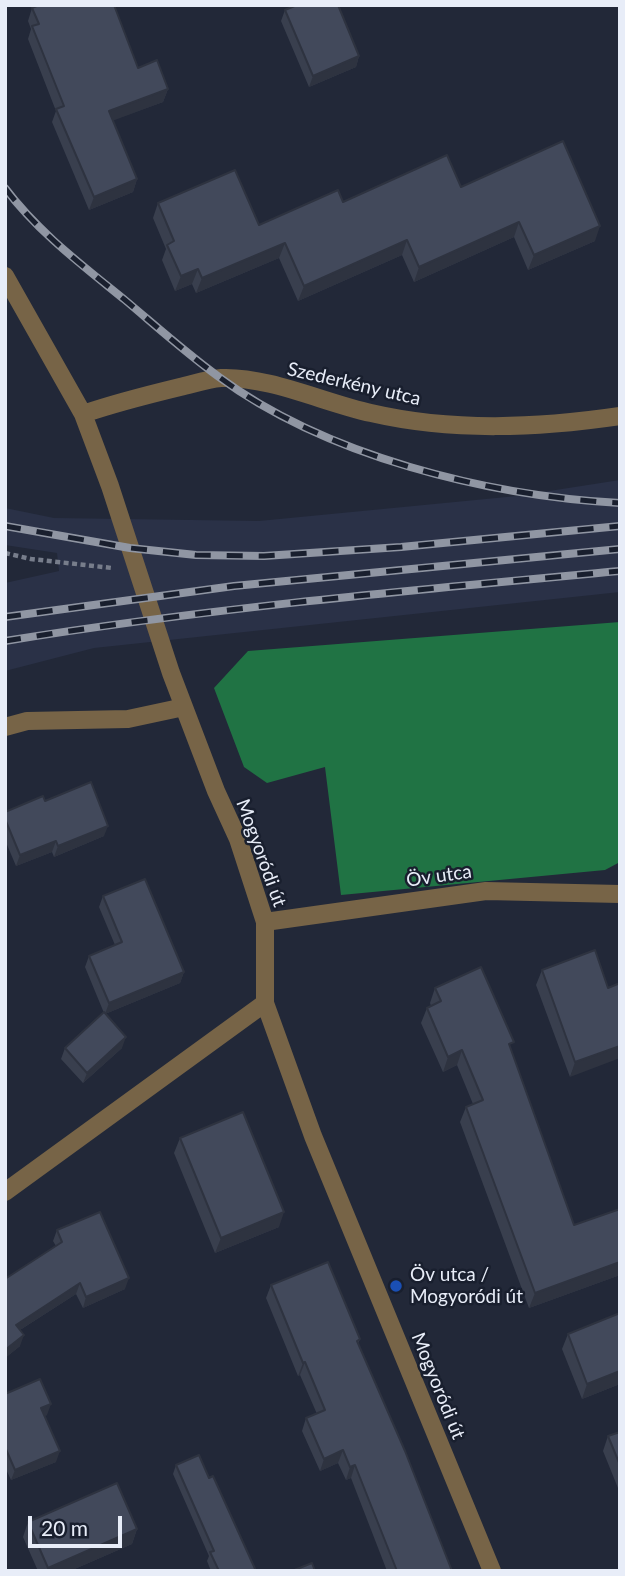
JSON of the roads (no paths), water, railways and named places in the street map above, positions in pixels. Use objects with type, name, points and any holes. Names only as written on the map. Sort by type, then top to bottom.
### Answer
[{"type":"street","name":"Mogyoródi út","points":[[5,276],[83,414],[184,707],[216,792],[238,839],[265,922],[265,1003],[313,1136],[492,1571]]},
{"type":"street","name":"Szederkény utca","points":[[83,414],[116,402],[220,378],[261,383],[372,414],[454,425],[529,425],[620,416]]},
{"type":"street","points":[[5,727],[27,721],[128,719],[184,707]]},
{"type":"street","name":"Öv utca","points":[[265,922],[486,891],[620,894]]},
{"type":"street","points":[[5,1192],[265,1003]]},
{"type":"railway","points":[[5,188],[61,247],[195,358],[262,405],[308,429],[358,450],[463,481],[569,499],[620,503]]},
{"type":"railway","points":[[5,526],[130,548],[196,555],[264,556],[401,547],[620,526]]},
{"type":"railway","points":[[5,617],[234,586],[620,549]]},
{"type":"railway","points":[[5,641],[235,609],[620,571]]},
{"type":"place","name":"Öv utca / Mogyoródi út","points":[[396,1286]]}]
